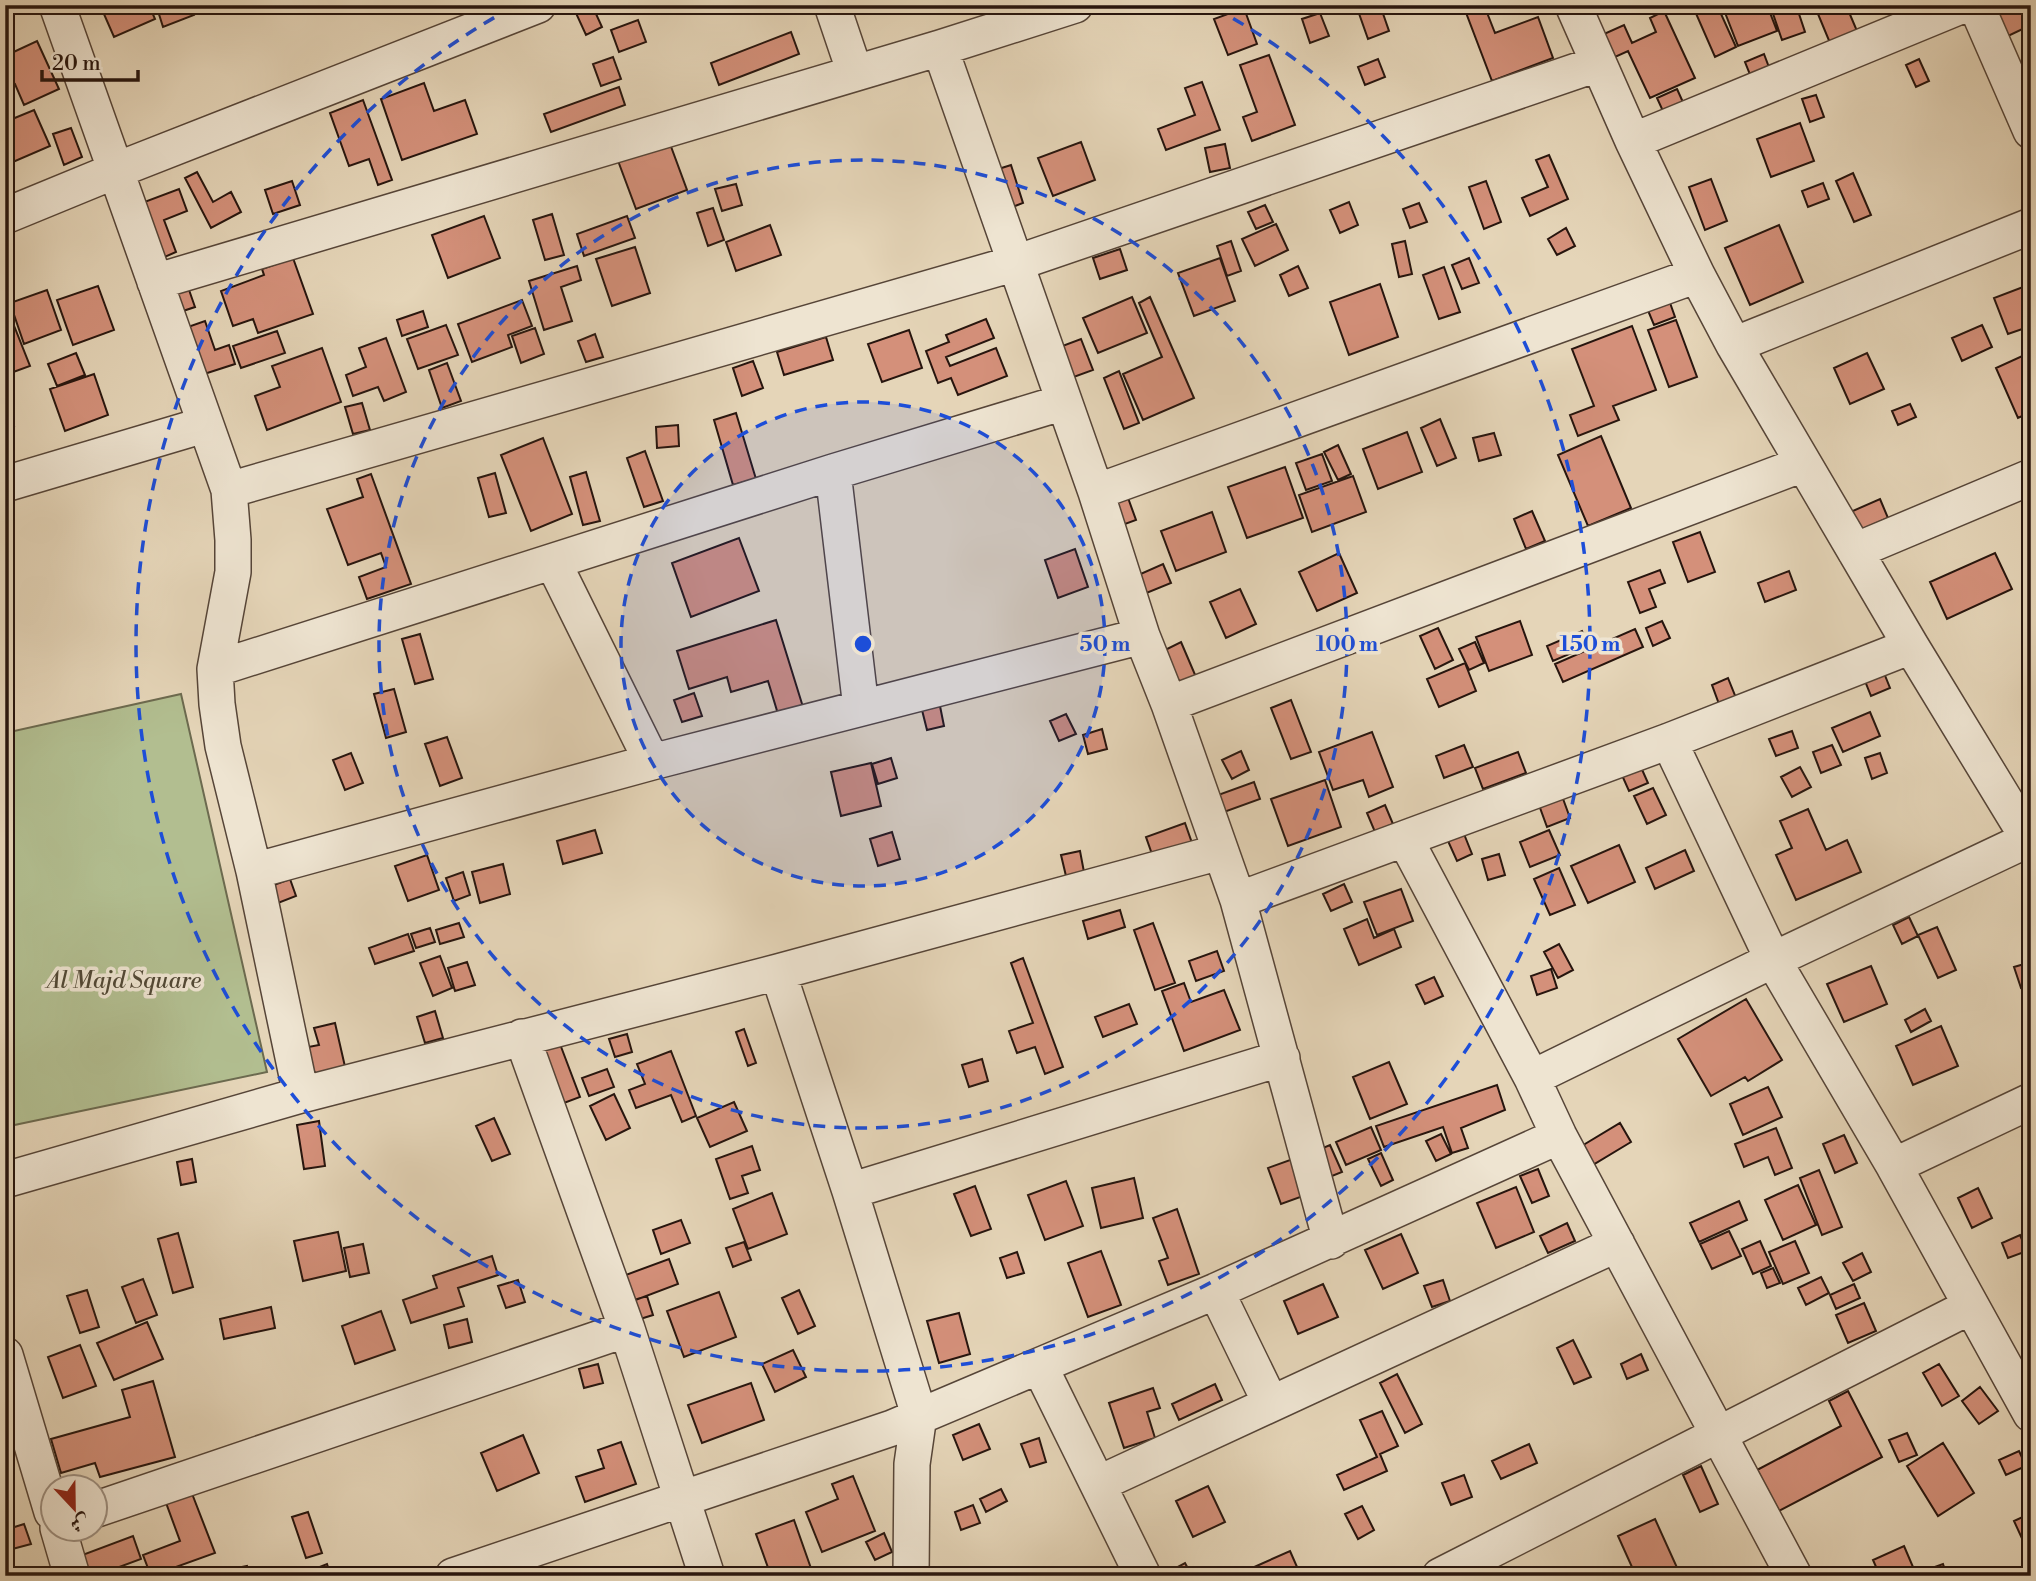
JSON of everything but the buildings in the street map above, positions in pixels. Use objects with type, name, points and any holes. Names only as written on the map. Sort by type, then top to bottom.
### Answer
[{"type":"street","points":[[57,5],[229,490],[233,572],[215,669],[223,746],[254,871],[301,1095]]},
{"type":"street","points":[[5,216],[538,5]]},
{"type":"street","points":[[832,5],[855,73]]},
{"type":"street","points":[[155,282],[940,48],[1075,5]]},
{"type":"street","points":[[1532,1078],[1773,960],[2030,840],[1911,646],[1734,345],[1633,141],[1573,5]]},
{"type":"street","points":[[1633,141],[1963,5]]},
{"type":"street","points":[[1976,5],[2031,131]]},
{"type":"street","points":[[940,48],[1096,492],[1142,636],[1169,704],[1238,900],[1331,1241]]},
{"type":"street","points":[[229,490],[1016,263],[1597,64]]},
{"type":"street","points":[[1734,345],[2031,226]]},
{"type":"street","points":[[1096,492],[1697,275]]},
{"type":"street","points":[[215,669],[833,472],[1064,402]]},
{"type":"street","points":[[5,484],[204,425]]},
{"type":"street","points":[[1169,704],[1803,464]]},
{"type":"street","points":[[833,472],[861,708]]},
{"type":"street","points":[[1855,551],[2031,477]]},
{"type":"street","points":[[552,562],[652,762]]},
{"type":"street","points":[[254,871],[652,762],[1142,636]]},
{"type":"street","points":[[1238,900],[1669,741],[1911,646]]},
{"type":"street","points":[[1669,741],[1773,960],[1894,1166],[2031,1414]]},
{"type":"street","points":[[1405,839],[1532,1078],[1559,1136],[1794,1576]]},
{"type":"street","points":[[5,1180],[301,1095],[778,972],[1220,852]]},
{"type":"street","points":[[778,972],[850,1191],[919,1415],[912,1465],[911,1576]]},
{"type":"street","points":[[522,1037],[627,1329],[684,1498],[707,1576]]},
{"type":"street","points":[[850,1191],[1282,1058]]},
{"type":"street","points":[[1894,1166],[2031,1101]]},
{"type":"street","points":[[453,1576],[810,1457],[1040,1367],[1331,1241],[1559,1136]]},
{"type":"street","points":[[1098,1484],[1618,1244]]},
{"type":"street","points":[[1216,1291],[1270,1404]]},
{"type":"street","points":[[1456,1572],[1717,1434],[1971,1306]]},
{"type":"street","points":[[108,1505],[627,1329]]},
{"type":"street","points":[[5,1354],[17,1436],[38,1482]]},
{"type":"street","points":[[1040,1367],[1098,1484],[1137,1574]]},
{"type":"street","points":[[62,1542],[72,1576]]},
{"type":"green space","name":"Al Majd Square","points":[[181,694],[267,1072],[5,1127],[5,733]]}]
